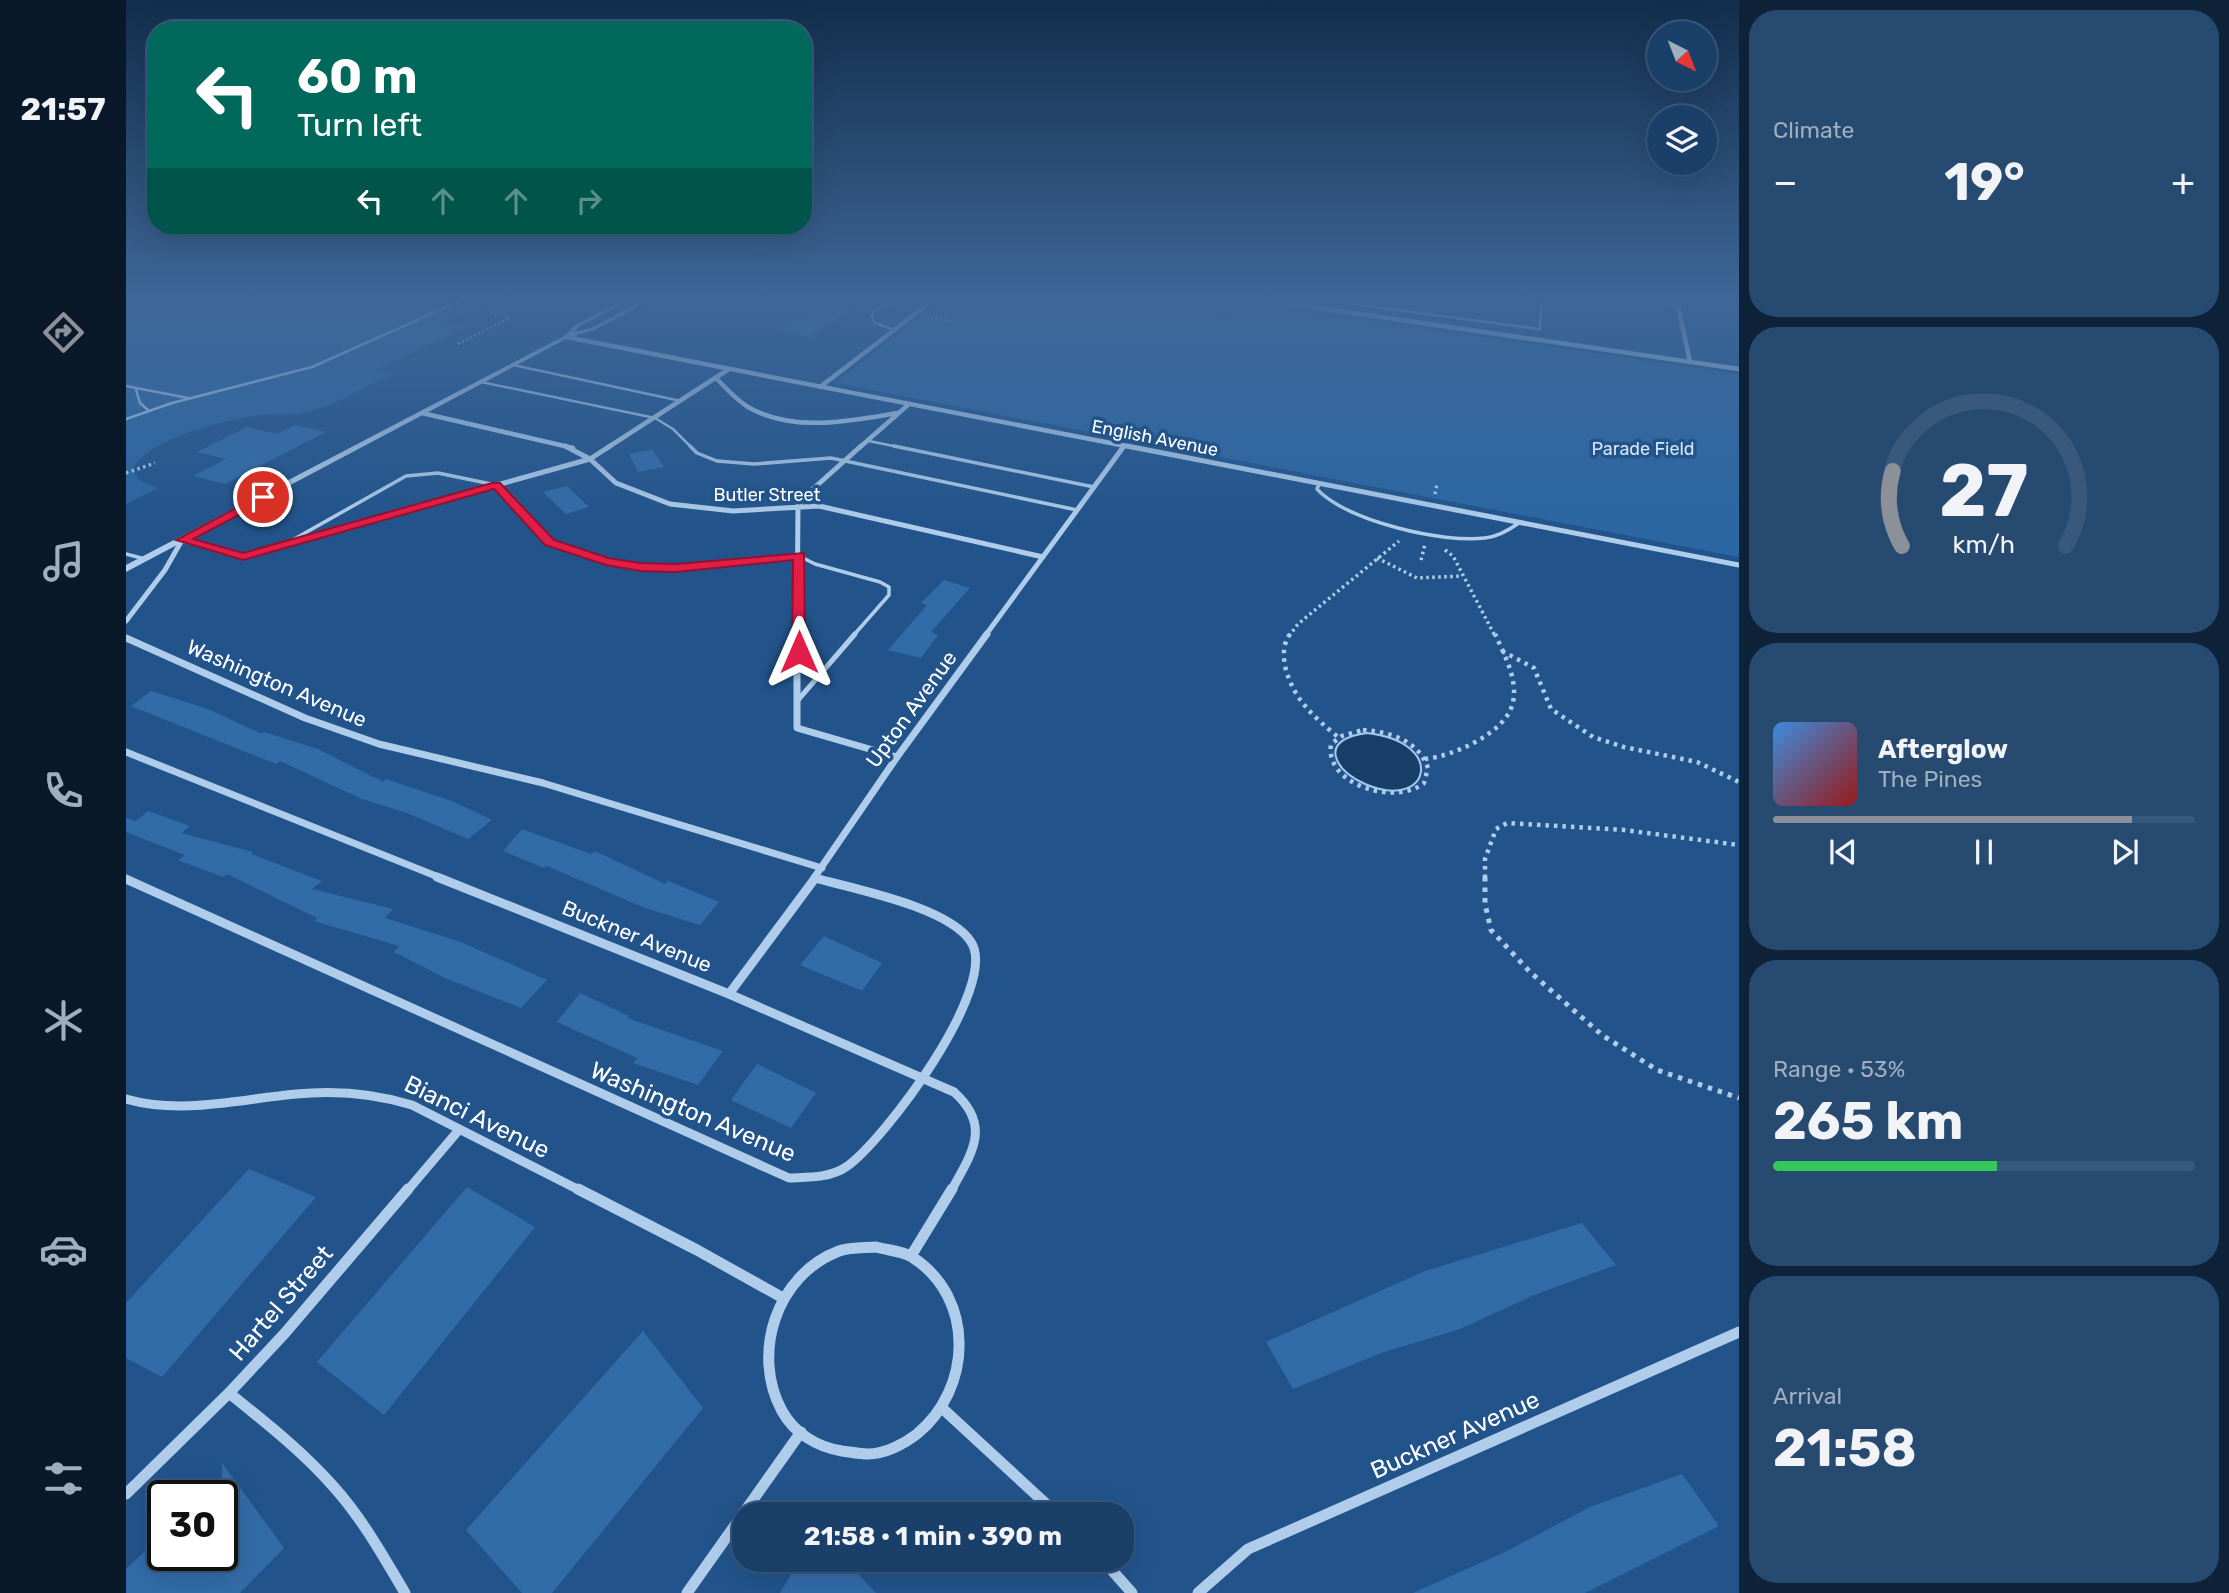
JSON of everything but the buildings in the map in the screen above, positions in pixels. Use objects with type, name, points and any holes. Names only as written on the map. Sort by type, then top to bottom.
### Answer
[{"type":"street","points":[[126,569],[494,375]]},
{"type":"street","points":[[182,540],[243,556],[590,459],[720,375]]},
{"type":"street","name":"English Avenue","points":[[761,375],[1739,565]]},
{"type":"street","points":[[820,387],[835,375]]},
{"type":"street","points":[[716,378],[746,405],[783,420],[832,421],[899,413]]},
{"type":"street","points":[[897,757],[797,728],[798,506],[804,497],[909,404]]},
{"type":"street","name":"Butler Street","points":[[422,414],[573,449],[590,459],[616,483],[670,504],[733,511],[819,506],[1043,557]]},
{"type":"street","name":"Upton Avenue","points":[[729,994],[822,867],[897,757],[1124,446]]},
{"type":"street","points":[[126,621],[165,570],[182,540]]},
{"type":"street","name":"Washington Avenue","points":[[126,638],[305,718],[379,744],[543,783],[822,867]]},
{"type":"street","name":"Buckner Avenue","points":[[126,752],[729,994],[925,1077],[954,1092],[968,1104],[976,1120],[976,1136],[969,1157],[911,1256]]},
{"type":"street","name":"Washington Avenue","points":[[126,879],[789,1178],[816,1177],[844,1168],[868,1148],[925,1077],[975,980],[977,952],[966,935],[933,914],[814,878]]},
{"type":"street","name":"Bianci Avenue","points":[[126,1100],[161,1107],[317,1092],[353,1091],[383,1095],[412,1105],[458,1131],[697,1250],[783,1298]]},
{"type":"street","name":"Hartel Street","points":[[126,1494],[229,1393],[285,1333],[458,1131]]},
{"type":"street","points":[[877,1247],[911,1256],[939,1279],[957,1313],[962,1352],[952,1394],[927,1429],[891,1451],[851,1457],[813,1444],[783,1415],[768,1377],[768,1336],[783,1298],[808,1268],[841,1250],[877,1247]]},
{"type":"street","name":"Buckner Avenue","points":[[1198,1593],[1248,1549],[1739,1332]]},
{"type":"street","points":[[229,1393],[293,1446],[334,1487],[370,1535],[405,1593]]},
{"type":"street","points":[[942,1408],[1044,1502]]},
{"type":"street","points":[[687,1593],[801,1432]]},
{"type":"street","points":[[1113,1572],[1132,1593]]},
{"type":"lane","points":[[126,419],[188,398],[279,375]]},
{"type":"lane","points":[[561,375],[681,401]]},
{"type":"lane","points":[[481,382],[655,418],[673,429],[697,453],[718,461],[754,464],[831,458],[1077,510]]},
{"type":"lane","points":[[126,386],[136,390],[181,394],[188,398]]},
{"type":"lane","points":[[136,390],[140,403],[148,410]]},
{"type":"lane","points":[[869,441],[1094,487]]},
{"type":"lane","points":[[283,545],[406,476],[422,472],[438,473],[496,485],[550,542],[606,561],[640,567],[676,568],[799,556],[815,564],[880,582],[889,587],[889,595],[798,700]]},
{"type":"lane","points":[[1319,484],[1317,489],[1324,496],[1351,513],[1427,531],[1485,538],[1506,532],[1520,523]]},
{"type":"lane","points":[[126,554],[145,559]]},
{"type":"path","points":[[126,473],[155,463]]},
{"type":"path","points":[[1338,737],[1306,710],[1290,686],[1283,656],[1285,641],[1298,624],[1377,558],[1399,541],[1410,543]]},
{"type":"path","points":[[1421,560],[1423,545],[1443,549],[1453,556],[1512,676],[1514,699],[1506,719],[1473,745],[1441,757],[1425,759]]},
{"type":"path","points":[[1377,558],[1410,578],[1426,582],[1462,576]]},
{"type":"path","points":[[1501,651],[1527,662],[1534,668],[1551,709],[1593,737],[1624,747],[1697,762],[1739,782]]},
{"type":"path","points":[[1363,730],[1378,731],[1408,742],[1425,759],[1429,772],[1426,782],[1417,789],[1403,793],[1370,790],[1340,775],[1329,754],[1331,744],[1338,737],[1363,730]]},
{"type":"path","points":[[1739,845],[1624,830],[1507,823],[1496,829],[1485,859],[1485,904],[1491,930],[1530,972],[1602,1035],[1657,1070],[1739,1098]]},
{"type":"green space","points":[[126,375],[389,375],[319,409],[302,413],[245,417],[172,439],[142,458],[133,469],[140,481],[158,488],[126,504]]},
{"type":"green space","name":"Parade Field","points":[[845,375],[1739,375],[1739,557],[835,383]]},
{"type":"shaded area","points":[[1367,733],[1393,739],[1410,749],[1419,760],[1421,772],[1416,783],[1404,789],[1387,790],[1365,784],[1345,772],[1337,760],[1336,748],[1349,737]]},
{"type":"route","points":[[263,497],[182,540],[243,556],[496,485],[537,532],[550,542],[606,561],[640,567],[676,568],[799,556],[799,652]]}]
